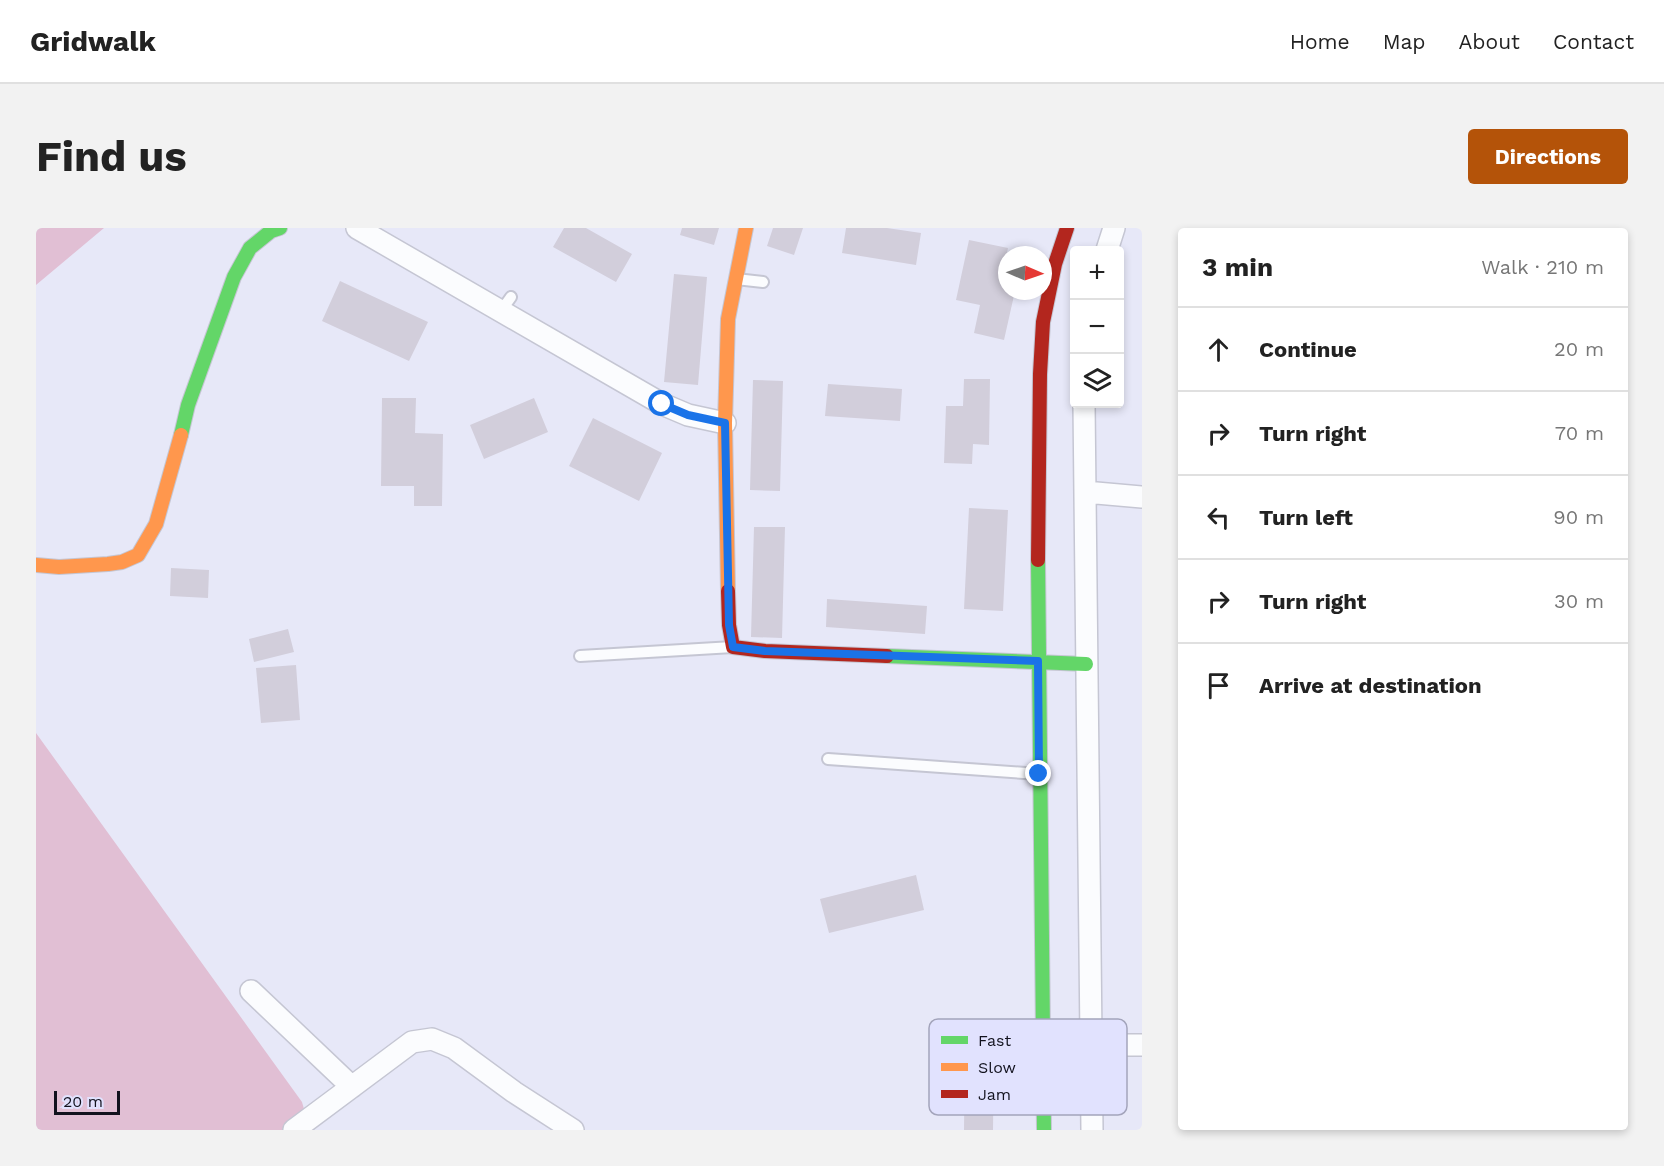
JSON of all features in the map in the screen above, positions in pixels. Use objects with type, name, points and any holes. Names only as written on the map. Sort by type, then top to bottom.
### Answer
[{"type":"street","points":[[36,565],[59,567],[108,564],[122,562],[138,555],[156,524],[182,437],[188,405],[234,277],[250,248],[271,231],[280,228]]},
{"type":"street","points":[[357,228],[506,304],[662,404],[688,415],[725,423]]},
{"type":"street","points":[[746,228],[728,319],[725,423],[729,625],[733,647],[765,651],[1086,664]]},
{"type":"street","points":[[1042,1019],[1038,661],[1040,374],[1043,322],[1055,264],[1067,228]]},
{"type":"street","points":[[1108,246],[1114,228]]},
{"type":"street","points":[[1084,408],[1092,1019]]},
{"type":"street","points":[[1085,492],[1142,497]]},
{"type":"street","points":[[251,991],[352,1087]]},
{"type":"street","points":[[294,1130],[412,1042],[432,1040],[454,1048],[514,1092],[573,1130]]},
{"type":"street","points":[[1044,1115],[1044,1130]]},
{"type":"lane","points":[[736,279],[763,282]]},
{"type":"lane","points":[[580,656],[733,647]]},
{"type":"lane","points":[[828,759],[1039,774]]},
{"type":"shaded area","points":[[36,228],[104,228],[36,285]]},
{"type":"shaded area","points":[[36,733],[302,1102],[310,1130],[36,1130]]},
{"type":"building","points":[[564,228],[586,228],[632,254],[616,282],[553,247]]},
{"type":"building","points":[[682,228],[719,228],[714,245],[680,235]]},
{"type":"building","points":[[773,228],[803,228],[794,255],[767,246]]},
{"type":"building","points":[[846,228],[887,228],[921,233],[916,265],[842,253]]},
{"type":"building","points":[[969,240],[998,246],[998,300],[1013,300],[1004,340],[974,333],[980,305],[956,300]]},
{"type":"building","points":[[674,274],[707,277],[698,385],[664,382]]},
{"type":"building","points":[[340,281],[428,322],[409,361],[322,321]]},
{"type":"building","points":[[964,379],[990,379],[989,445],[973,444],[972,464],[944,463],[946,406],[963,406]]},
{"type":"building","points":[[753,380],[783,381],[780,491],[750,490]]},
{"type":"building","points":[[828,384],[902,389],[900,421],[825,416]]},
{"type":"building","points":[[382,398],[416,398],[415,433],[443,434],[442,506],[414,506],[414,486],[381,486]]},
{"type":"building","points":[[534,398],[548,432],[484,459],[470,425]]},
{"type":"building","points":[[593,418],[662,453],[639,501],[569,466]]},
{"type":"building","points":[[969,508],[1008,510],[1003,611],[964,609]]},
{"type":"building","points":[[754,527],[785,527],[782,638],[751,637]]},
{"type":"building","points":[[171,568],[209,570],[208,598],[170,596]]},
{"type":"building","points":[[827,599],[927,606],[925,634],[826,627]]},
{"type":"building","points":[[288,629],[294,652],[254,662],[249,639]]},
{"type":"building","points":[[296,665],[300,720],[261,723],[256,668]]},
{"type":"building","points":[[916,875],[924,910],[829,933],[820,899]]},
{"type":"building","points":[[964,1115],[993,1115],[993,1130],[964,1130]]},
{"type":"traffic: fast","points":[[181,435],[188,405],[234,277],[250,248],[271,231],[280,228]]},
{"type":"traffic: fast","points":[[1038,560],[1043,1019]]},
{"type":"traffic: fast","points":[[887,656],[1086,664]]},
{"type":"traffic: fast","points":[[1044,1115],[1044,1130]]},
{"type":"traffic: slow","points":[[728,591],[725,423],[728,319],[746,228]]},
{"type":"traffic: slow","points":[[36,565],[59,567],[108,564],[122,562],[138,555],[156,524],[181,435]]},
{"type":"traffic: jam","points":[[1038,560],[1040,374],[1043,322],[1055,264],[1067,228]]},
{"type":"traffic: jam","points":[[728,591],[729,625],[733,647],[765,651],[887,656]]},
{"type":"route","points":[[662,404],[688,415],[725,423],[729,625],[733,647],[765,651],[1038,661],[1039,774]]}]
